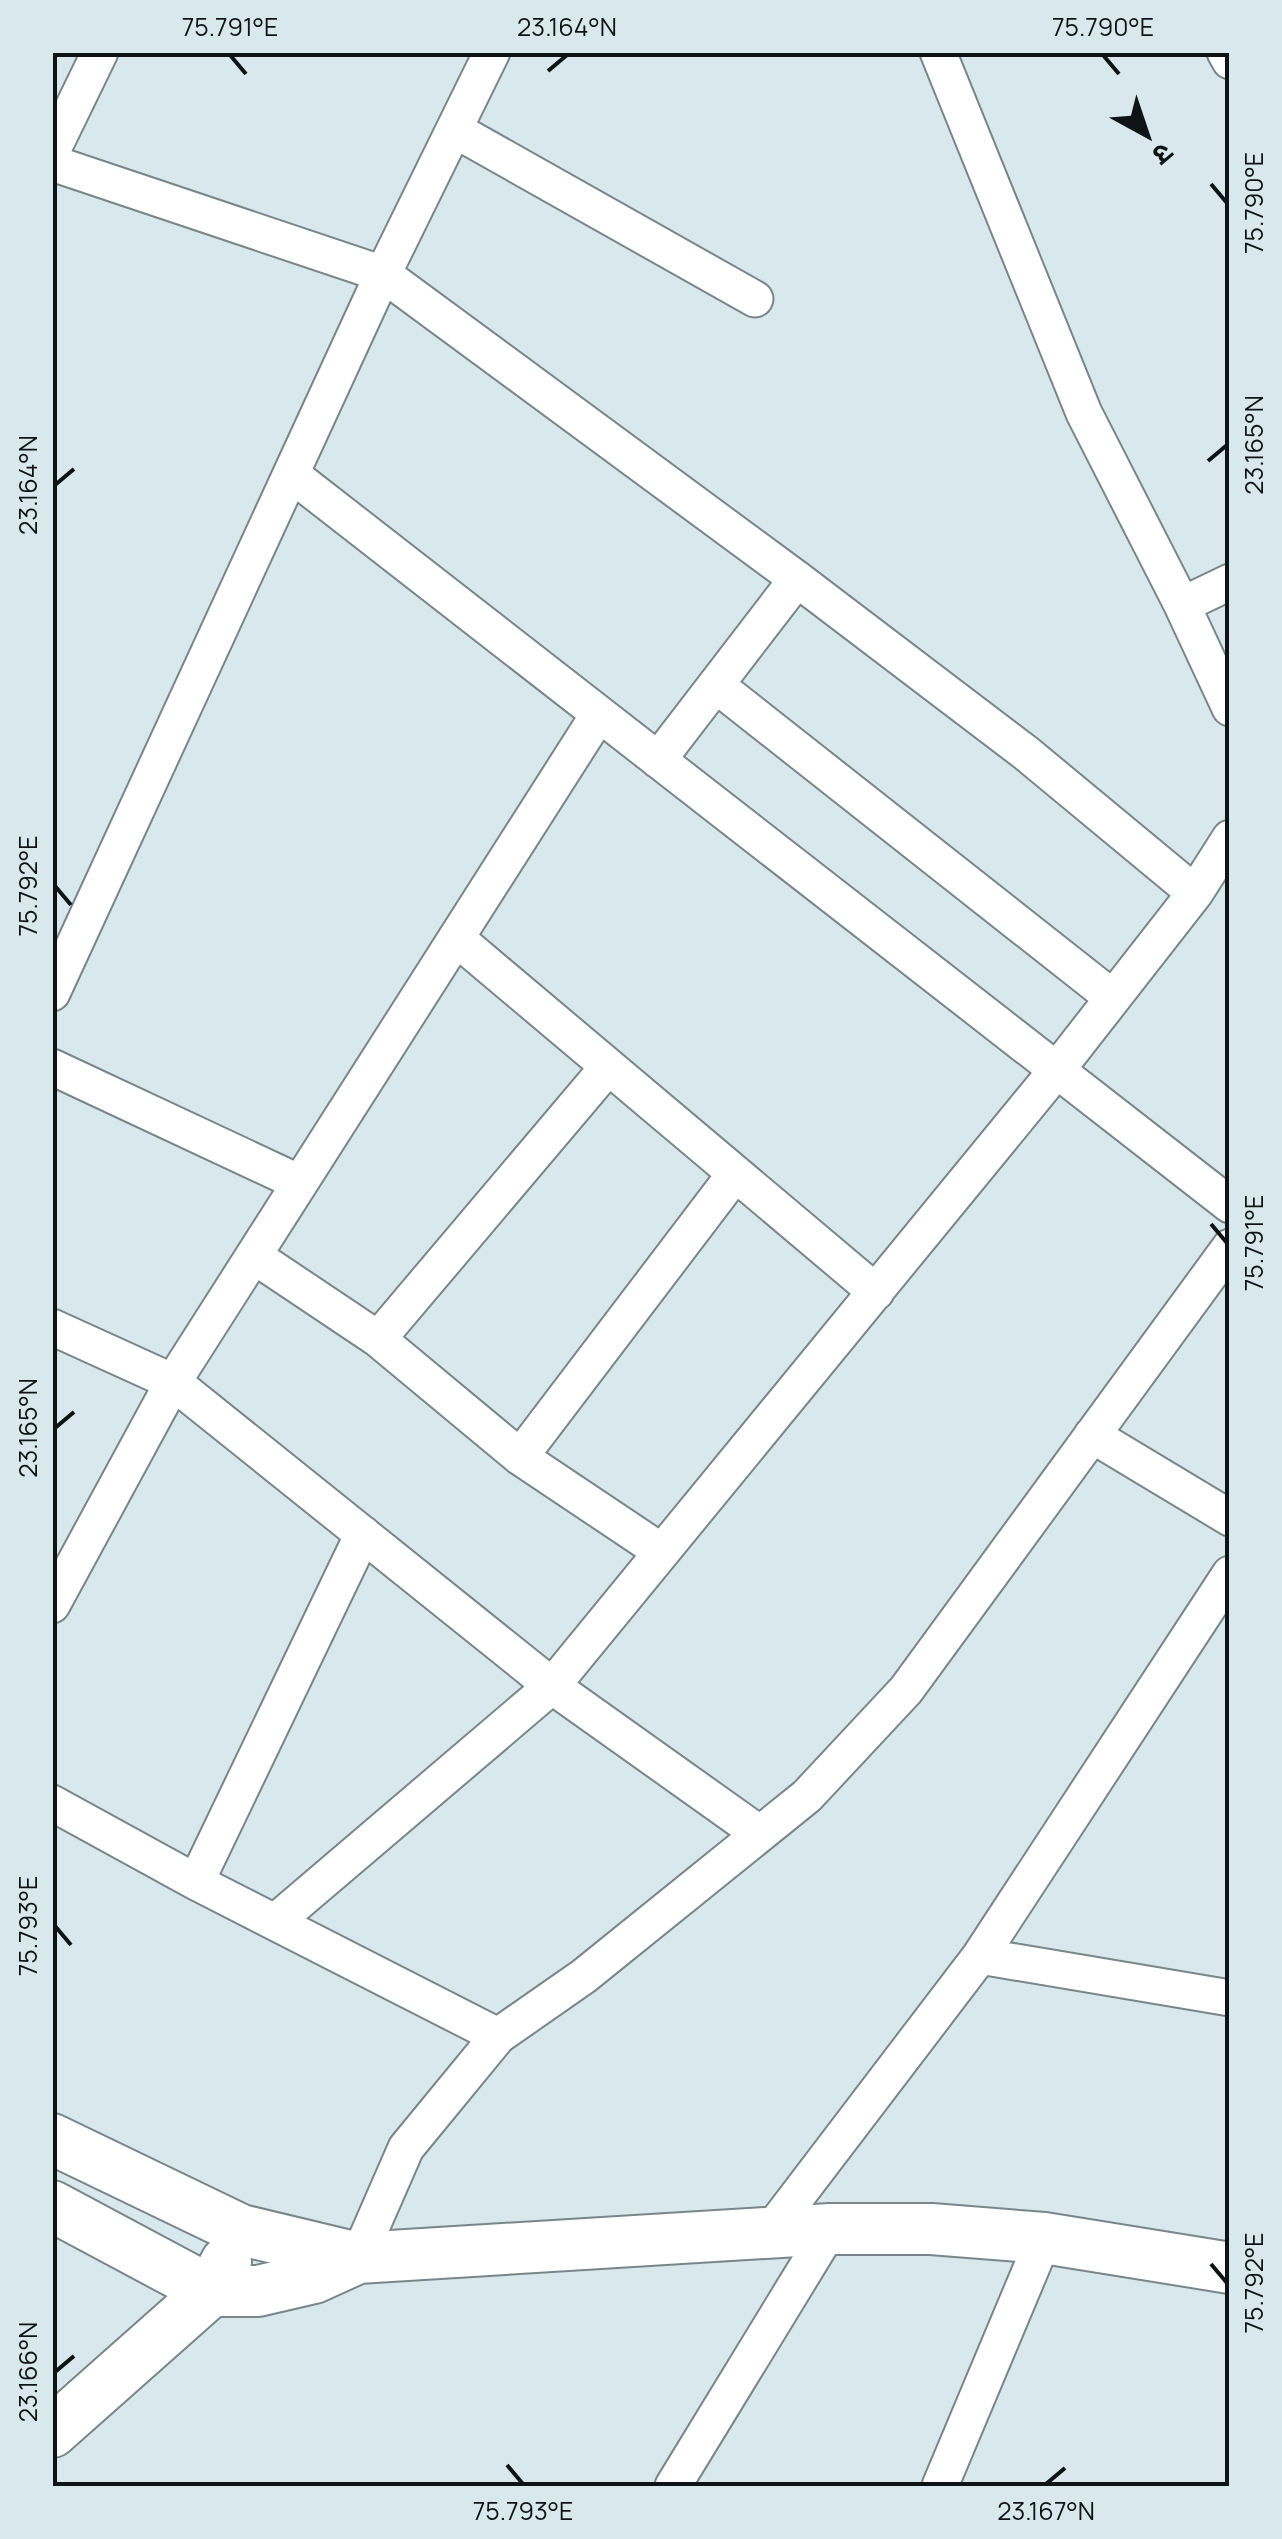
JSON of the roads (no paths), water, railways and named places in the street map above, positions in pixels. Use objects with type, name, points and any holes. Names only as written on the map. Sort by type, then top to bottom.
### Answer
[{"type":"street","points":[[52,151],[100,52]]},
{"type":"street","points":[[52,992],[382,274],[492,52]]},
{"type":"street","points":[[938,52],[1084,413],[1230,708]]},
{"type":"street","points":[[1225,52],[1230,61]]},
{"type":"street","points":[[455,130],[755,298]]},
{"type":"street","points":[[52,164],[382,274],[797,578],[1026,753],[1195,893]]},
{"type":"street","points":[[291,474],[1230,1205]]},
{"type":"street","points":[[658,760],[797,578]]},
{"type":"street","points":[[1182,605],[1230,582]]},
{"type":"street","points":[[716,686],[1113,998]]},
{"type":"street","points":[[52,1605],[173,1382],[599,714]]},
{"type":"street","points":[[275,1922],[552,1686],[1056,1070],[1195,893],[1230,838]]},
{"type":"street","points":[[456,938],[876,1292]]},
{"type":"street","points":[[378,1338],[608,1066]]},
{"type":"street","points":[[52,1068],[300,1183]]},
{"type":"street","points":[[520,1457],[735,1174]]},
{"type":"street","points":[[52,2206],[211,2291],[258,2291],[314,2278],[358,2258],[406,2148],[498,2036],[584,1976],[808,1796],[906,1690],[1230,1247]]},
{"type":"street","points":[[254,1256],[378,1338],[520,1457],[662,1552]]},
{"type":"street","points":[[52,1328],[173,1382],[552,1686],[760,1834]]},
{"type":"street","points":[[1092,1435],[1230,1518]]},
{"type":"street","points":[[196,1882],[363,1534]]},
{"type":"street","points":[[769,2233],[980,1956],[1230,1574]]},
{"type":"street","points":[[52,1803],[196,1882],[498,2036]]},
{"type":"street","points":[[980,1956],[1230,1998]]},
{"type":"street","points":[[52,2138],[241,2230],[358,2258],[830,2228],[930,2229],[1044,2238],[1230,2268]]},
{"type":"street","points":[[673,2486],[830,2228]]},
{"type":"street","points":[[52,2432],[211,2291],[241,2230]]},
{"type":"street","points":[[940,2486],[1044,2238]]}]
